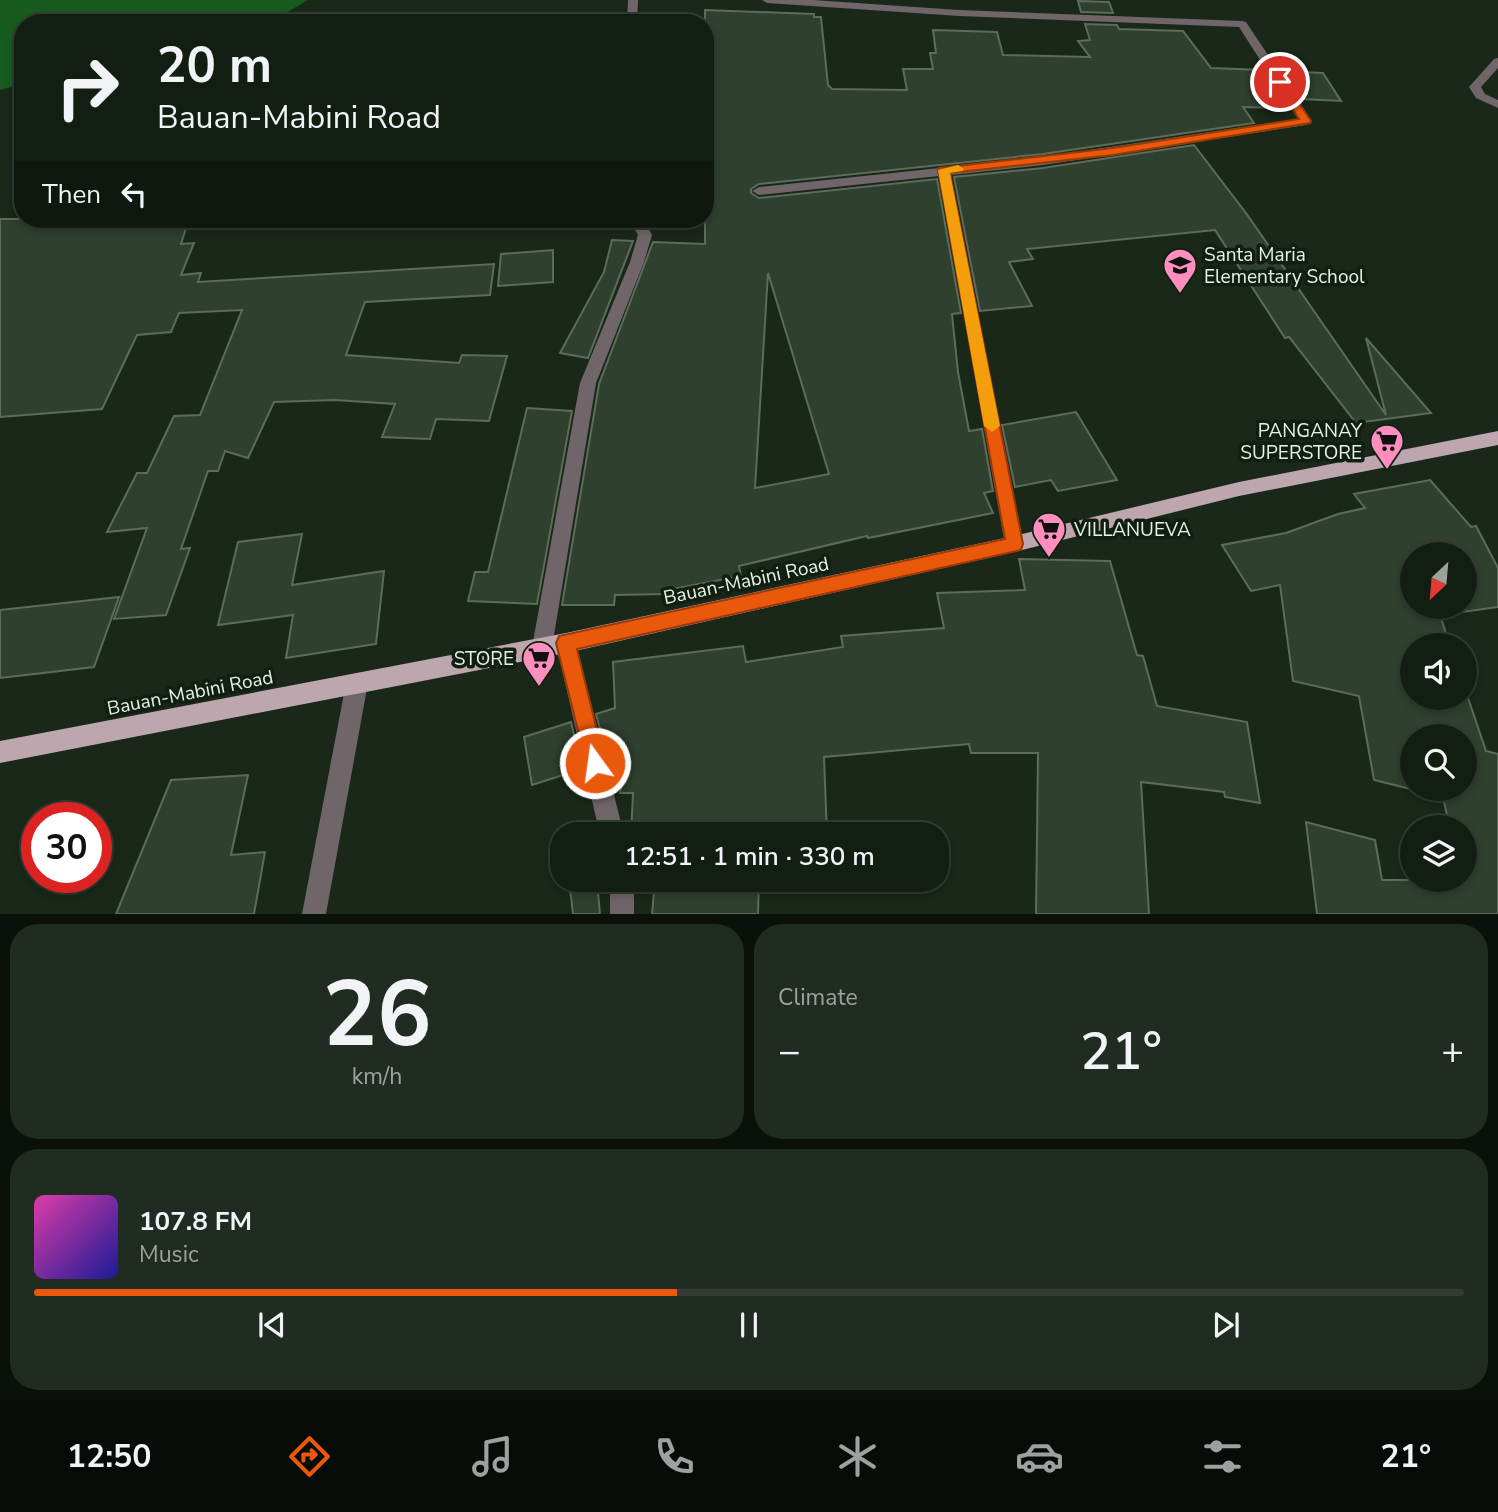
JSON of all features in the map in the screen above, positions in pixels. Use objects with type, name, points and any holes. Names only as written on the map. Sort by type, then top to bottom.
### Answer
[{"type":"main road","name":"Bauan-Mabini Road","points":[[0,752],[566,643],[1014,544],[1239,489],[1498,438]]},
{"type":"street","points":[[759,191],[1113,152],[1306,121],[1242,24],[959,13],[767,0]]},
{"type":"street","points":[[1498,61],[1475,86],[1480,96],[1498,104]]},
{"type":"street","points":[[944,170],[1014,544]]},
{"type":"street","points":[[542,647],[588,383],[637,262],[645,235],[641,228]]},
{"type":"street","points":[[566,643],[609,822]]},
{"type":"street","points":[[314,914],[357,682]]},
{"type":"street","points":[[622,892],[622,914]]},
{"type":"shaded area","points":[[0,0],[308,0],[284,14],[14,14],[14,86],[0,90]]},
{"type":"building","points":[[1078,1],[1109,2],[1113,13],[1081,12]]},
{"type":"building","points":[[705,10],[814,14],[814,17],[821,17],[828,85],[832,89],[907,90],[903,69],[933,69],[930,53],[936,53],[933,30],[997,32],[1003,55],[1090,57],[1078,41],[1090,40],[1085,24],[1117,25],[1119,29],[1183,31],[1211,68],[1264,70],[1282,99],[1274,98],[1280,108],[1243,107],[1254,123],[1043,154],[759,184],[751,189],[751,193],[759,198],[937,179],[961,313],[952,314],[958,372],[969,431],[982,429],[993,491],[984,493],[993,513],[868,538],[867,536],[739,566],[741,576],[667,590],[667,594],[615,595],[614,605],[562,605],[599,384],[653,242],[705,244],[705,228],[714,228],[714,14],[705,14]],"holes":[[[768,273],[829,474],[755,488]]]},
{"type":"building","points":[[1282,71],[1323,73],[1341,101],[1301,99]]},
{"type":"building","points":[[1194,145],[1246,213],[1386,415],[1366,338],[1431,413],[1356,423],[1289,337],[1285,338],[1215,230],[1027,249],[1033,259],[1009,262],[1032,306],[980,311],[954,177],[1043,168]]},
{"type":"building","points":[[0,219],[14,219],[14,228],[186,228],[181,244],[194,243],[181,275],[201,273],[198,282],[494,264],[490,295],[365,302],[346,355],[459,363],[462,355],[507,356],[489,421],[436,419],[430,439],[382,437],[395,404],[335,400],[274,402],[248,458],[225,451],[218,471],[208,471],[181,549],[190,548],[166,615],[114,619],[147,528],[107,532],[137,473],[147,473],[174,416],[200,415],[242,310],[179,313],[171,332],[137,335],[102,409],[0,417]]},
{"type":"building","points":[[612,240],[633,241],[588,358],[560,353],[604,272]]},
{"type":"building","points":[[553,250],[553,282],[498,286],[501,254]]},
{"type":"building","points":[[527,408],[572,411],[537,604],[468,601],[475,572],[488,572]]},
{"type":"building","points":[[1076,412],[1117,480],[1058,491],[1051,480],[1015,487],[1002,425]]},
{"type":"building","points":[[1430,480],[1471,527],[1476,526],[1498,568],[1498,607],[1477,610],[1477,542],[1400,542],[1400,620],[1442,620],[1446,633],[1400,633],[1400,710],[1472,710],[1477,724],[1400,724],[1400,786],[1374,780],[1359,696],[1293,681],[1280,585],[1251,591],[1222,545],[1286,533],[1338,514],[1365,508],[1354,494]]},
{"type":"building","points":[[302,534],[292,585],[384,571],[376,644],[286,658],[293,615],[218,625],[238,542]]},
{"type":"building","points":[[1019,559],[1110,561],[1137,655],[1143,656],[1157,706],[1247,722],[1260,803],[1225,797],[1224,792],[1141,782],[1149,914],[1036,914],[1038,753],[971,753],[969,744],[824,757],[826,822],[632,822],[633,793],[620,793],[625,755],[608,760],[596,714],[615,708],[613,662],[743,646],[746,662],[843,647],[841,636],[944,628],[937,593],[1025,590]]},
{"type":"building","points":[[119,597],[94,667],[0,678],[0,610]]},
{"type":"building","points":[[571,722],[582,769],[532,785],[524,737]]},
{"type":"building","points":[[1477,724],[1486,751],[1498,754],[1498,914],[1317,914],[1306,822],[1375,840],[1382,880],[1400,880],[1400,892],[1477,892],[1477,815],[1447,815],[1444,801],[1477,801]]},
{"type":"building","points":[[248,775],[231,855],[265,852],[254,914],[116,914],[171,780]]},
{"type":"building","points":[[570,892],[598,892],[600,914],[573,914]]},
{"type":"building","points":[[654,892],[759,892],[758,914],[652,914]]},
{"type":"slow traffic","points":[[958,169],[944,170],[992,426]]},
{"type":"place","name":"Santa Maria Elementary School","points":[[1180,295]]},
{"type":"place","name":"PANGANAY SUPERSTORE","points":[[1387,471]]},
{"type":"place","name":"VILLANUEVA","points":[[1049,559]]},
{"type":"place","name":"STORE","points":[[539,688]]},
{"type":"route","points":[[595,763],[566,643],[1014,544],[944,170],[1113,152],[1306,121],[1280,82]]}]
